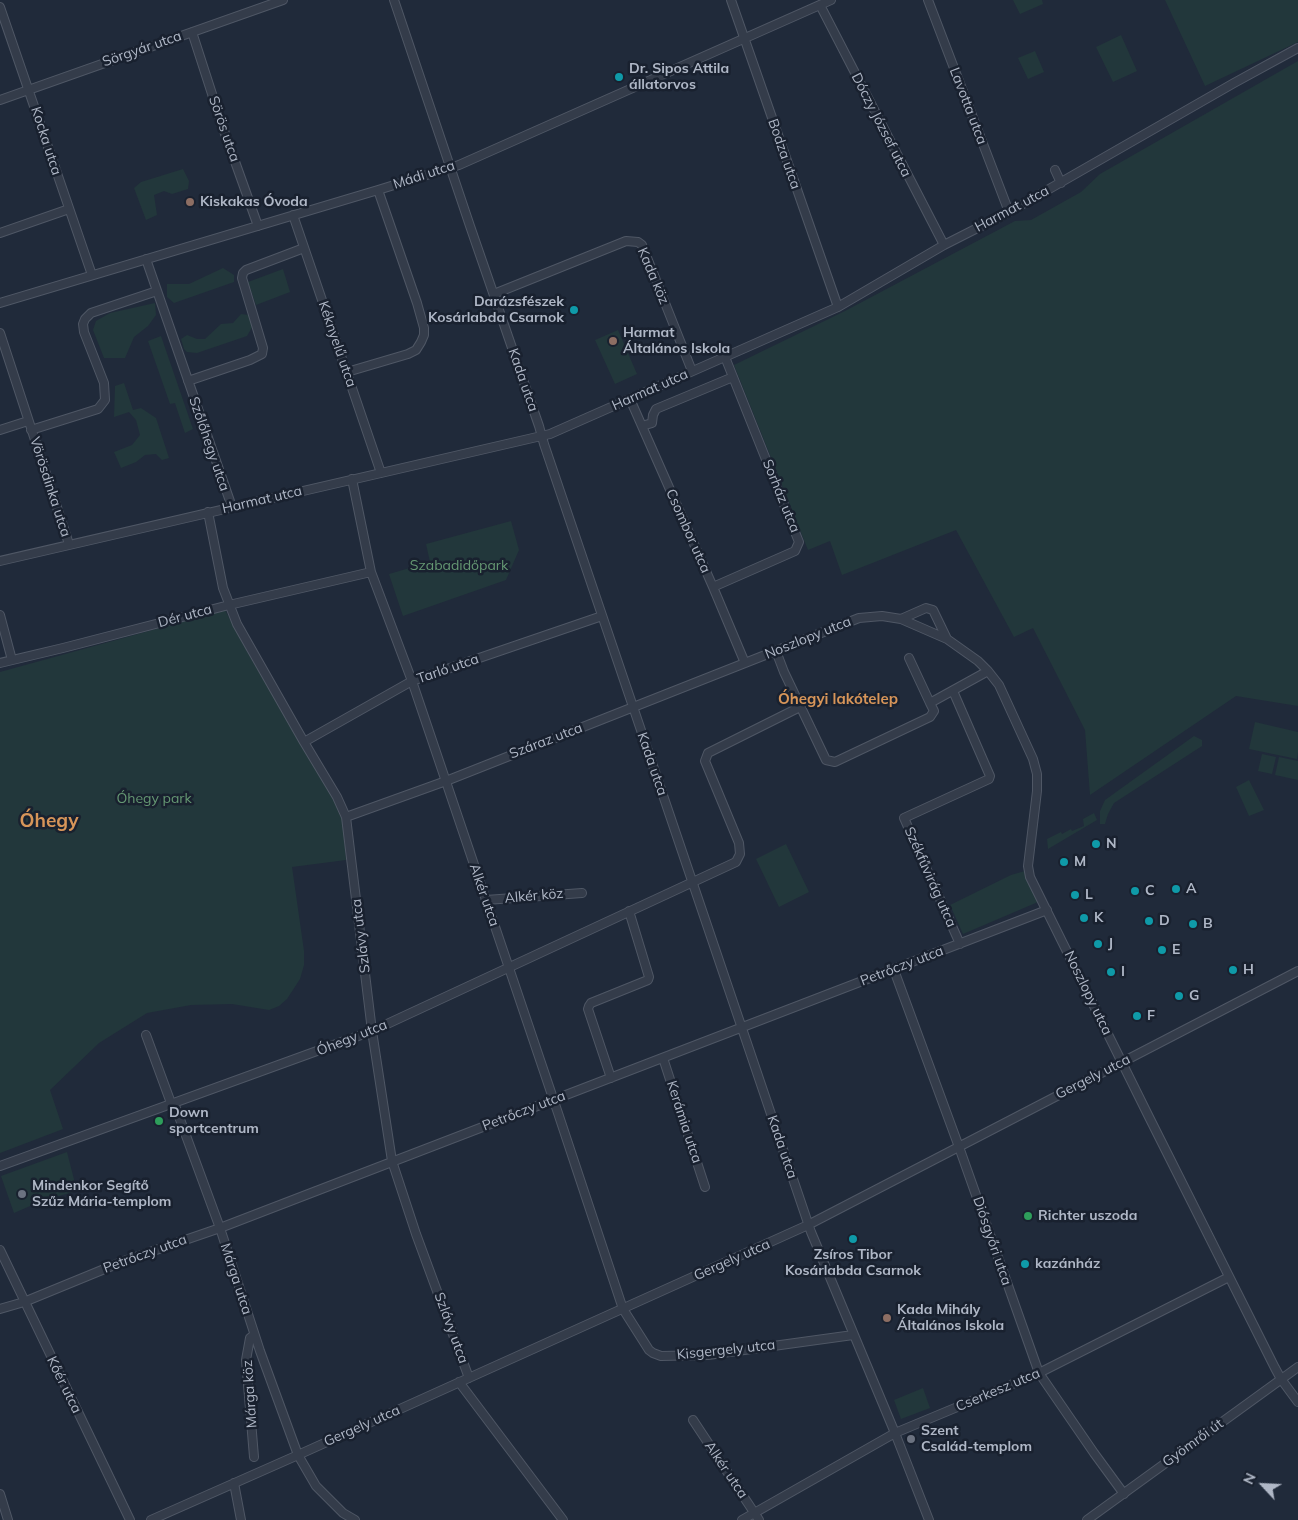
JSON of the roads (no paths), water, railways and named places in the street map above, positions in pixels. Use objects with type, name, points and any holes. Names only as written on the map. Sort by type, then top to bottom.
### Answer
[{"type":"street","name":"Sörgyár utca","points":[[0,100],[283,0]]},
{"type":"street","name":"Kada utca","points":[[394,0],[808,1225],[929,1520]]},
{"type":"street","name":"Bodza utca","points":[[731,0],[838,307]]},
{"type":"street","name":"Mádi utca","points":[[0,303],[451,168],[831,0]]},
{"type":"street","name":"Lavotta utca","points":[[928,0],[1009,212]]},
{"type":"street","name":"Dóczy József utca","points":[[820,5],[944,245]]},
{"type":"street","name":"Kocka utca","points":[[0,8],[92,275]]},
{"type":"street","name":"Sörös utca","points":[[192,32],[223,128],[258,226]]},
{"type":"street","name":"Harmat utca","points":[[0,561],[550,434],[838,307],[944,245],[1009,212],[1210,96],[1298,48]]},
{"type":"street","points":[[1055,170],[1061,183]]},
{"type":"street","points":[[347,372],[408,354],[416,350],[422,342],[424,335],[417,303],[378,190]]},
{"type":"street","points":[[0,233],[69,209]]},
{"type":"street","name":"Kéknyelű utca","points":[[293,215],[381,473]]},
{"type":"street","name":"Kada köz","points":[[494,294],[626,241],[638,242],[642,245],[692,371]]},
{"type":"street","name":"Szőlőhegy utca","points":[[188,381],[250,360],[262,354],[263,348],[242,273],[304,248]]},
{"type":"street","name":"Szőlőhegy utca","points":[[146,259],[232,507]]},
{"type":"street","name":"Vörösdinka utca","points":[[31,430],[98,409],[105,400],[104,383],[84,332],[83,324],[85,319],[91,313],[157,291]]},
{"type":"street","name":"Vörösdinka utca","points":[[0,333],[68,544]]},
{"type":"street","name":"Sorház utca","points":[[713,587],[795,551],[799,542],[725,357]]},
{"type":"street","points":[[642,426],[652,423],[656,409],[733,377]]},
{"type":"street","name":"Csombor utca","points":[[630,399],[745,663]]},
{"type":"street","points":[[0,430],[28,421]]},
{"type":"street","name":"Alkér utca","points":[[352,480],[371,572],[412,681],[623,1309]]},
{"type":"street","name":"Szlávy utca","points":[[208,512],[223,588],[237,624],[304,742],[338,797],[346,818],[372,1031],[392,1161],[416,1234],[469,1378]]},
{"type":"street","name":"Dér utca","points":[[0,663],[229,605],[371,572]]},
{"type":"street","name":"Noszlopy utca","points":[[901,620],[926,608],[933,610],[947,639]]},
{"type":"street","points":[[0,615],[12,660]]},
{"type":"street","name":"Tarló utca","points":[[304,742],[412,681],[602,616]]},
{"type":"street","name":"Noszlopy utca","points":[[745,663],[859,618],[882,616],[901,620],[947,639],[978,661],[988,671],[999,686],[1033,759],[1037,774],[1037,791],[1028,866],[1030,877],[1281,1379],[1298,1402]]},
{"type":"street","points":[[776,651],[800,707],[826,760],[835,762],[930,717],[934,711],[909,658]]},
{"type":"street","name":"Száraz utca","points":[[346,818],[446,781],[745,663]]},
{"type":"street","points":[[930,703],[988,671]]},
{"type":"street","name":"Székfűvirág utca","points":[[953,691],[990,776],[989,779],[904,818],[960,944]]},
{"type":"street","name":"Óhegy utca","points":[[0,1166],[372,1031],[736,862],[740,854],[739,843],[705,761],[708,753],[800,707]]},
{"type":"street","name":"Alkér köz","points":[[486,900],[582,892]]},
{"type":"street","name":"Petrőczy utca","points":[[0,1309],[24,1302],[124,1261],[220,1228],[1047,910]]},
{"type":"street","points":[[611,1078],[588,1006],[649,978],[629,911]]},
{"type":"street","name":"Diósgyőri utca","points":[[894,970],[1039,1373],[1124,1494]]},
{"type":"street","name":"Gergely utca","points":[[151,1520],[808,1225],[1298,971]]},
{"type":"street","name":"Márga utca","points":[[146,1036],[220,1228],[254,1335],[298,1455],[316,1486],[355,1520]]},
{"type":"street","name":"Kerámia utca","points":[[663,1058],[705,1186]]},
{"type":"street","name":"Kőér utca","points":[[0,1250],[130,1520]]},
{"type":"street","name":"Cserkesz utca","points":[[742,1520],[894,1433],[1039,1373],[1229,1277]]},
{"type":"street","name":"Kisgergely utca","points":[[623,1309],[650,1350],[661,1356],[708,1355],[853,1334]]},
{"type":"street","name":"Márga köz","points":[[254,1335],[250,1338],[246,1360],[254,1457]]},
{"type":"street","name":"Gyömrői út","points":[[1087,1520],[1298,1367]]},
{"type":"street","name":"Szlávy utca","points":[[459,1382],[563,1520]]},
{"type":"street","name":"Alkér utca","points":[[692,1420],[759,1520]]},
{"type":"street","points":[[234,1483],[241,1520]]},
{"type":"street","points":[[0,1494],[8,1520]]},
{"type":"place","name":"Dr. Sipos Attila állatorvos","points":[[619,77]]},
{"type":"place","name":"Kiskakas Óvoda","points":[[190,202]]},
{"type":"place","name":"Darázsfészek Kosárlabda Csarnok","points":[[574,310]]},
{"type":"place","name":"Harmat Általános Iskola","points":[[613,341]]},
{"type":"place","name":"N","points":[[1096,844]]},
{"type":"place","name":"M","points":[[1064,862]]},
{"type":"place","name":"A","points":[[1176,889]]},
{"type":"place","name":"C","points":[[1135,891]]},
{"type":"place","name":"L","points":[[1075,895]]},
{"type":"place","name":"K","points":[[1084,918]]},
{"type":"place","name":"D","points":[[1149,921]]},
{"type":"place","name":"B","points":[[1193,924]]},
{"type":"place","name":"J","points":[[1098,944]]},
{"type":"place","name":"E","points":[[1162,950]]},
{"type":"place","name":"H","points":[[1233,970]]},
{"type":"place","name":"I","points":[[1111,972]]},
{"type":"place","name":"G","points":[[1179,996]]},
{"type":"place","name":"F","points":[[1137,1016]]},
{"type":"place","name":"Down sportcentrum","points":[[159,1121]]},
{"type":"place","name":"Mindenkor Segítő Szűz Mária-templom","points":[[22,1194]]},
{"type":"place","name":"Richter uszoda","points":[[1028,1216]]},
{"type":"place","name":"Zsíros Tibor Kosárlabda Csarnok","points":[[853,1239]]},
{"type":"place","name":"kazánház","points":[[1025,1264]]},
{"type":"place","name":"Kada Mihály Általános Iskola","points":[[887,1318]]},
{"type":"place","name":"Szent Család-templom","points":[[911,1439]]},
{"type":"district","name":"Óhegyi lakótelep","points":[[838,699]]},
{"type":"district","name":"Óhegy","points":[[49,821]]},
{"type":"park label","name":"Szabadidőpark","points":[[459,566]]},
{"type":"park label","name":"Óhegy park","points":[[154,799]]}]
